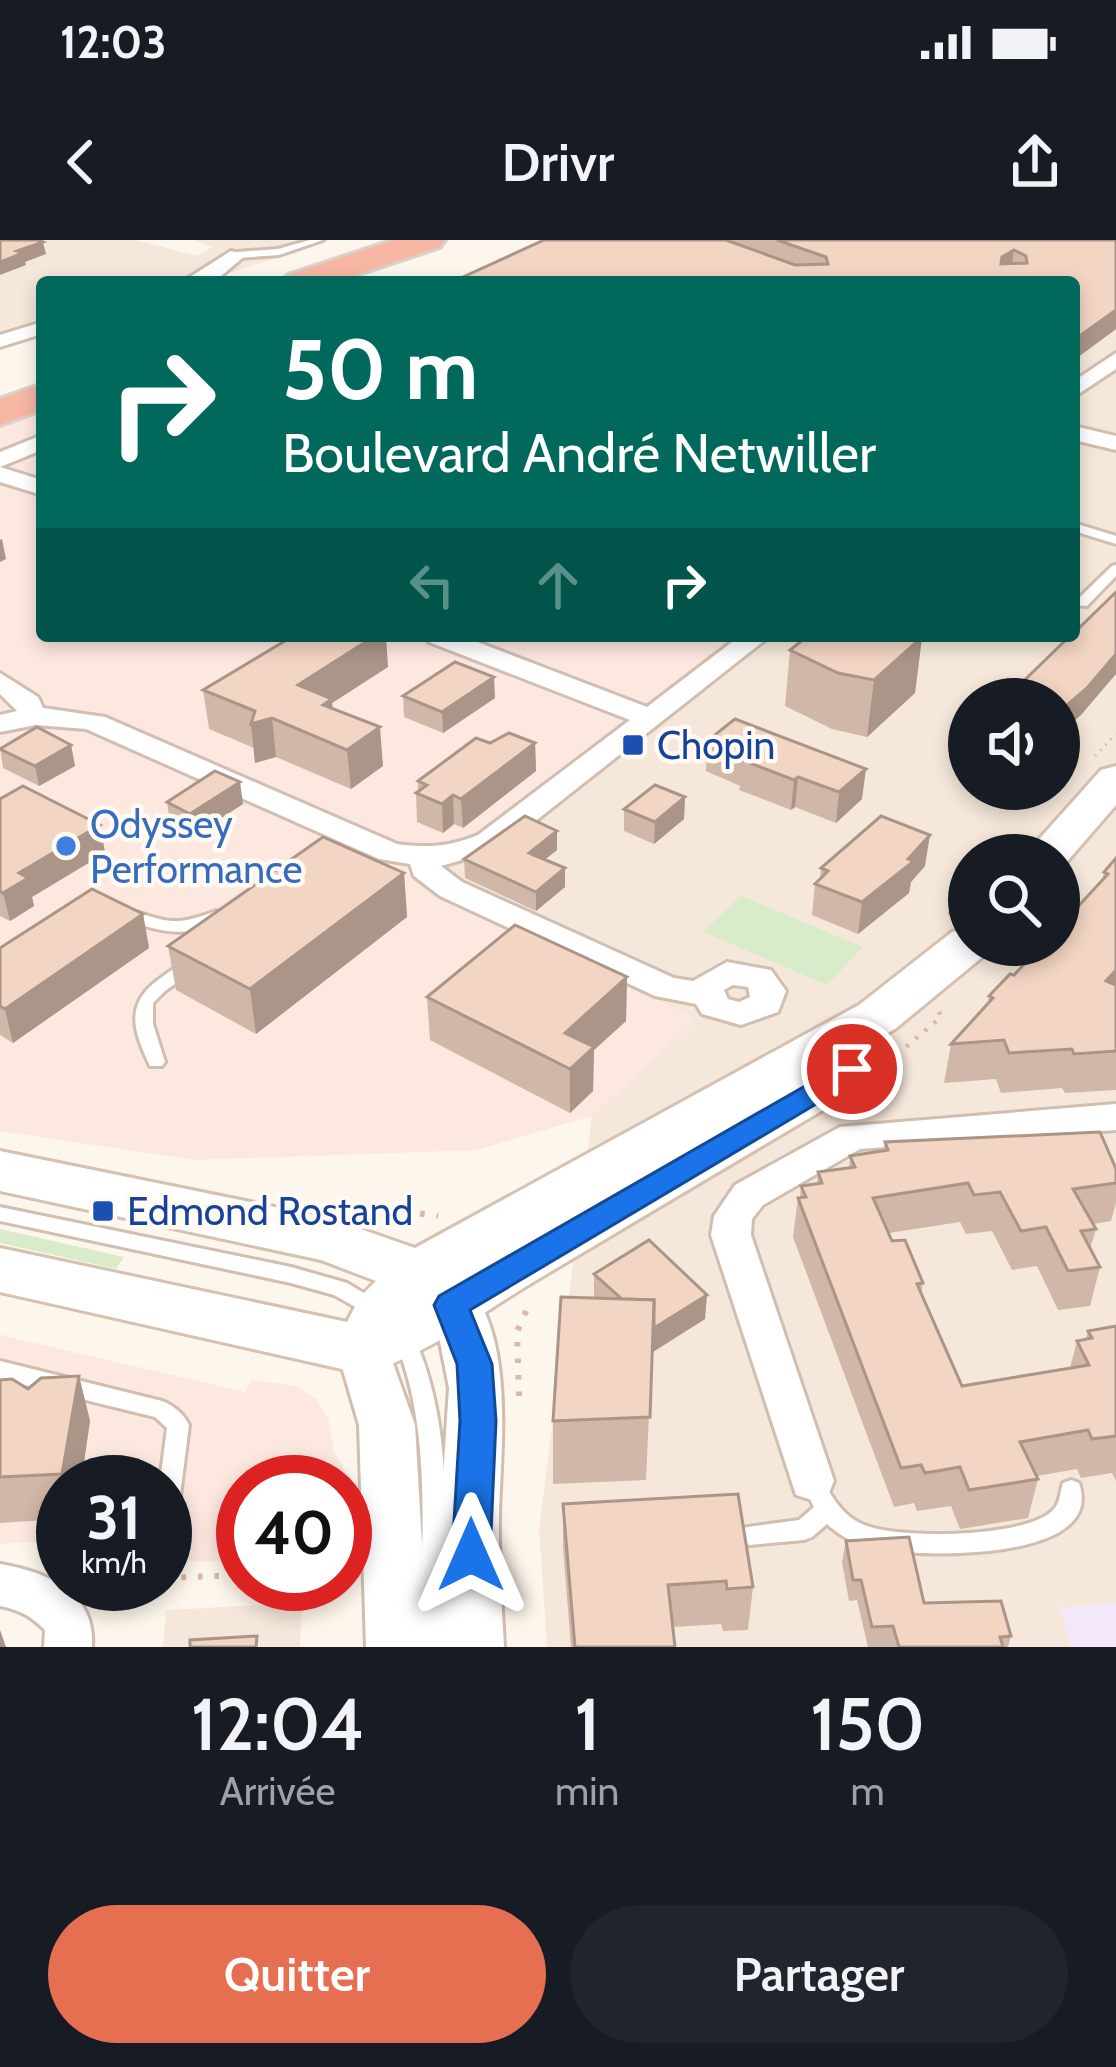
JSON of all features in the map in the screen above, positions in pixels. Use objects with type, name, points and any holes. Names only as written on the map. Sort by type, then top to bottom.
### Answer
[{"type":"highway","points":[[322,276],[443,243]]},
{"type":"highway","points":[[363,276],[443,243]]},
{"type":"highway","points":[[0,385],[36,372]]},
{"type":"highway","points":[[0,409],[36,395]]},
{"type":"main road","points":[[1067,834],[1116,779]]},
{"type":"main road","points":[[404,1315],[878,1017],[948,961]]},
{"type":"main road","points":[[0,1270],[404,1315],[815,1118],[867,1060],[934,999],[954,966]]},
{"type":"main road","points":[[0,1171],[329,1240],[404,1315]]},
{"type":"street","points":[[210,276],[237,255]]},
{"type":"street","points":[[0,341],[36,330]]},
{"type":"street","points":[[1080,386],[1116,359]]},
{"type":"street","points":[[1080,368],[1097,373]]},
{"type":"street","points":[[1080,434],[1116,443]]},
{"type":"street","points":[[0,460],[36,445]]},
{"type":"street","points":[[0,474],[36,486]]},
{"type":"street","points":[[454,642],[651,718]]},
{"type":"street","points":[[0,724],[63,715],[95,723],[343,842],[426,857],[489,842],[749,642]]},
{"type":"street","points":[[0,682],[28,703],[32,716]]},
{"type":"street","points":[[426,857],[425,869],[451,889],[667,988],[705,994]]},
{"type":"street","points":[[815,1118],[1116,1117]]},
{"type":"street","points":[[809,1160],[815,1118]]},
{"type":"street","points":[[809,1160],[815,1118]]},
{"type":"street","points":[[809,1160],[749,1195],[734,1216],[731,1235],[819,1496]]},
{"type":"street","points":[[397,1647],[387,1425],[404,1315],[475,1364],[478,1421],[470,1508],[473,1647]]},
{"type":"street","points":[[0,1585],[36,1593]]},
{"type":"street","points":[[60,1611],[70,1624],[68,1647]]},
{"type":"lane","points":[[237,255],[280,252],[319,240]]},
{"type":"lane","points":[[1080,529],[1116,540]]},
{"type":"lane","points":[[1080,604],[1116,569]]},
{"type":"lane","points":[[106,904],[156,926],[187,928],[224,910]]},
{"type":"lane","points":[[156,1062],[140,1013],[144,998],[199,958]]},
{"type":"lane","points":[[0,1214],[291,1275],[404,1315],[428,1396],[432,1647]]},
{"type":"lane","points":[[0,1370],[162,1410],[178,1425],[174,1455]]},
{"type":"lane","points":[[749,1535],[804,1530],[819,1496],[856,1534],[952,1546],[1054,1527],[1070,1513],[1072,1490]]},
{"type":"path","points":[[815,1118],[895,1082],[880,1070],[941,1017],[934,999]]},
{"type":"path","points":[[358,1219],[365,1206],[414,1216],[452,1214]]},
{"type":"path","points":[[519,1403],[520,1316],[535,1296]]},
{"type":"shaded area","points":[[0,240],[136,240],[197,256],[212,247],[195,240],[331,240],[221,276],[36,276],[36,326],[0,337]]},
{"type":"shaded area","points":[[1116,240],[1116,1603],[1061,1608],[1071,1647],[547,1647],[539,1529],[592,1116],[695,1019],[417,884],[723,642],[1080,642],[1080,276],[787,276]]},
{"type":"shaded area","points":[[36,408],[36,642],[723,642],[418,883],[696,1019],[592,1116],[477,1150],[195,1160],[0,1131],[0,422]]},
{"type":"shaded area","points":[[0,1335],[245,1392],[252,1380],[296,1386],[317,1400],[329,1421],[336,1455],[216,1455],[216,1561],[192,1562],[192,1455],[36,1455],[36,1542],[0,1544]]},
{"type":"shaded area","points":[[1116,1603],[1116,1647],[1071,1647],[1060,1608]]},
{"type":"shaded area","points":[[166,1611],[302,1611],[300,1647],[163,1647]]},
{"type":"green space","points":[[740,896],[863,947],[827,985],[703,932]]},
{"type":"green space","points":[[0,1229],[124,1257],[116,1269],[0,1243]]},
{"type":"building","points":[[0,240],[38,240],[43,242],[0,262]]},
{"type":"building","points":[[544,240],[726,240],[795,265],[828,264],[826,257],[777,240],[1116,240],[1116,310],[1080,336],[1080,276],[465,276]],"holes":[[[1014,250],[1026,256],[1027,263],[1001,264],[1002,257]]]},
{"type":"building","points":[[1116,592],[1116,654],[1087,688],[1080,694],[1080,678],[1027,678],[1064,642],[1080,642],[1080,627]]},
{"type":"building","points":[[283,642],[366,642],[298,685],[332,699],[323,705],[380,727],[347,750],[272,718],[251,724],[255,711],[203,690]]},
{"type":"building","points":[[800,642],[916,642],[874,680],[838,673],[790,650]]},
{"type":"building","points":[[455,662],[494,677],[442,712],[403,696]]},
{"type":"building","points":[[735,719],[866,769],[839,792],[798,777],[794,780],[707,741]]},
{"type":"building","points":[[37,727],[71,745],[35,766],[0,749]]},
{"type":"building","points":[[509,733],[535,743],[461,799],[453,795],[442,804],[416,793],[427,785],[418,781],[476,738],[490,743]]},
{"type":"building","points":[[215,771],[240,782],[190,814],[167,802]]},
{"type":"building","points":[[655,785],[685,797],[655,822],[624,809]]},
{"type":"building","points":[[23,786],[100,825],[19,873],[28,878],[3,893],[0,799]]},
{"type":"building","points":[[525,816],[557,831],[529,853],[565,868],[536,892],[464,859]]},
{"type":"building","points":[[881,816],[930,835],[908,859],[914,861],[862,902],[815,884],[828,871],[821,868]]},
{"type":"building","points":[[323,837],[404,873],[250,989],[168,946]]},
{"type":"building","points":[[1116,858],[1116,970],[1106,981],[1116,985],[1116,1051],[1009,1053],[1004,1040],[951,1044],[993,998],[989,996],[1022,966],[1080,966],[1080,904],[1108,874],[1104,872]]},
{"type":"building","points":[[92,889],[143,914],[5,1009],[0,1006],[0,948]]},
{"type":"building","points":[[515,925],[627,977],[565,1033],[594,1047],[570,1069],[427,997]]},
{"type":"building","points":[[1100,1132],[1116,1169],[1116,1183],[1073,1189],[1096,1229],[1081,1231],[1100,1267],[1068,1271],[1046,1227],[1021,1231],[1000,1192],[974,1195],[968,1183],[873,1198],[892,1241],[905,1240],[923,1283],[917,1284],[962,1386],[1089,1365],[1077,1341],[1092,1338],[1088,1331],[1116,1326],[1116,1436],[1092,1439],[1088,1430],[1020,1442],[1038,1479],[969,1490],[960,1467],[925,1473],[921,1465],[901,1468],[798,1198],[806,1197],[801,1186],[822,1183],[818,1172],[855,1167],[850,1156],[888,1150],[885,1142]]},
{"type":"building","points":[[649,1240],[707,1295],[654,1328],[654,1300],[622,1299],[594,1274]]},
{"type":"building","points":[[561,1297],[654,1300],[650,1417],[553,1421]]},
{"type":"building","points":[[79,1376],[65,1455],[36,1455],[36,1475],[0,1477],[0,1380],[12,1379],[28,1389],[41,1378]]},
{"type":"building","points":[[738,1494],[753,1587],[727,1589],[726,1581],[668,1585],[675,1647],[575,1647],[563,1504]]},
{"type":"building","points":[[909,1537],[924,1603],[1001,1601],[1011,1636],[1000,1637],[1003,1647],[899,1647],[893,1626],[872,1627],[861,1580],[853,1580],[846,1541]]},
{"type":"building","points":[[257,1636],[256,1647],[190,1647],[190,1640]]},
{"type":"place","name":"Chopin","points":[[633,745]]},
{"type":"place","name":"Odyssey Performance","points":[[66,846]]},
{"type":"place","name":"Edmond Rostand","points":[[103,1211]]},
{"type":"route","points":[[471,1555],[478,1421],[475,1364],[451,1305],[852,1069]]}]
